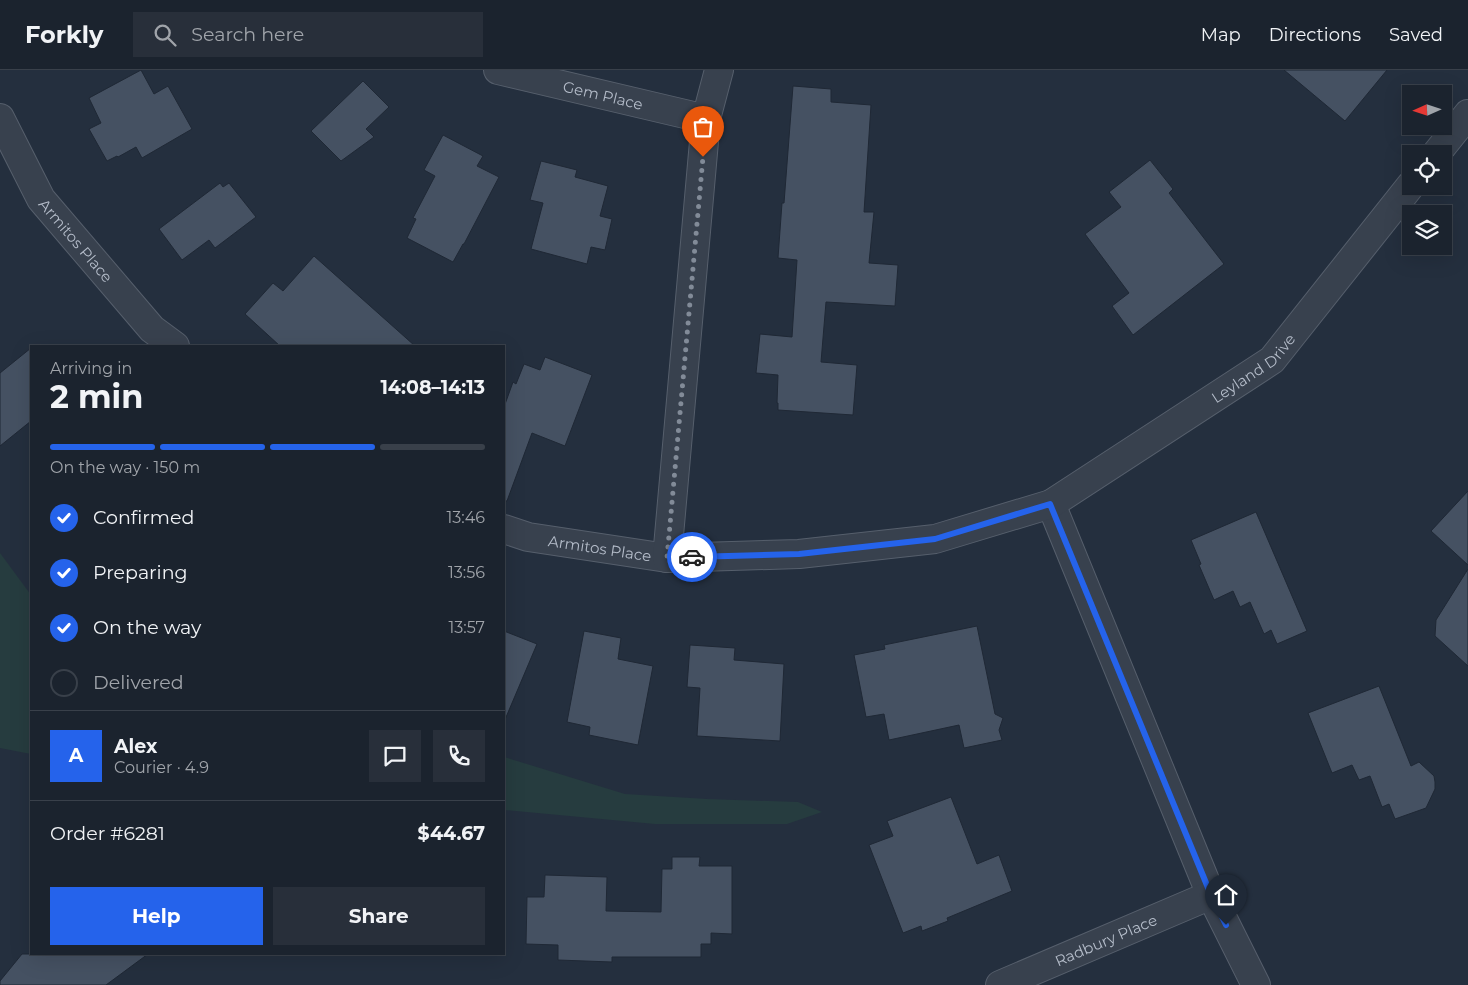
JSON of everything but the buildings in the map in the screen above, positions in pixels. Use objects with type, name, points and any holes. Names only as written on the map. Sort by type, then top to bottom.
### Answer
[{"type":"street","name":"Gem Place","points":[[498,70],[706,119]]},
{"type":"street","points":[[667,558],[706,119],[719,70]]},
{"type":"street","points":[[1443,145],[1468,114]]},
{"type":"street","name":"Armitos Place","points":[[0,118],[40,199],[152,329],[174,345]]},
{"type":"street","name":"Leyland Drive","points":[[1050,504],[1272,360],[1403,195]]},
{"type":"street","points":[[1050,504],[1211,895],[1256,985]]},
{"type":"street","name":"Armitos Place","points":[[505,529],[528,538],[667,558],[799,554],[935,539],[1050,504]]},
{"type":"street","name":"Radbury Place","points":[[1000,985],[1211,895]]},
{"type":"green space","points":[[0,553],[30,594],[30,754],[0,748]]},
{"type":"green space","points":[[505,757],[625,794],[798,802],[822,812],[787,824],[655,824],[505,810]]},
{"type":"way so far","points":[[692,557],[667,558],[703,157]]},
{"type":"route","points":[[692,557],[799,554],[935,539],[1050,504],[1211,895],[1226,925]]}]
